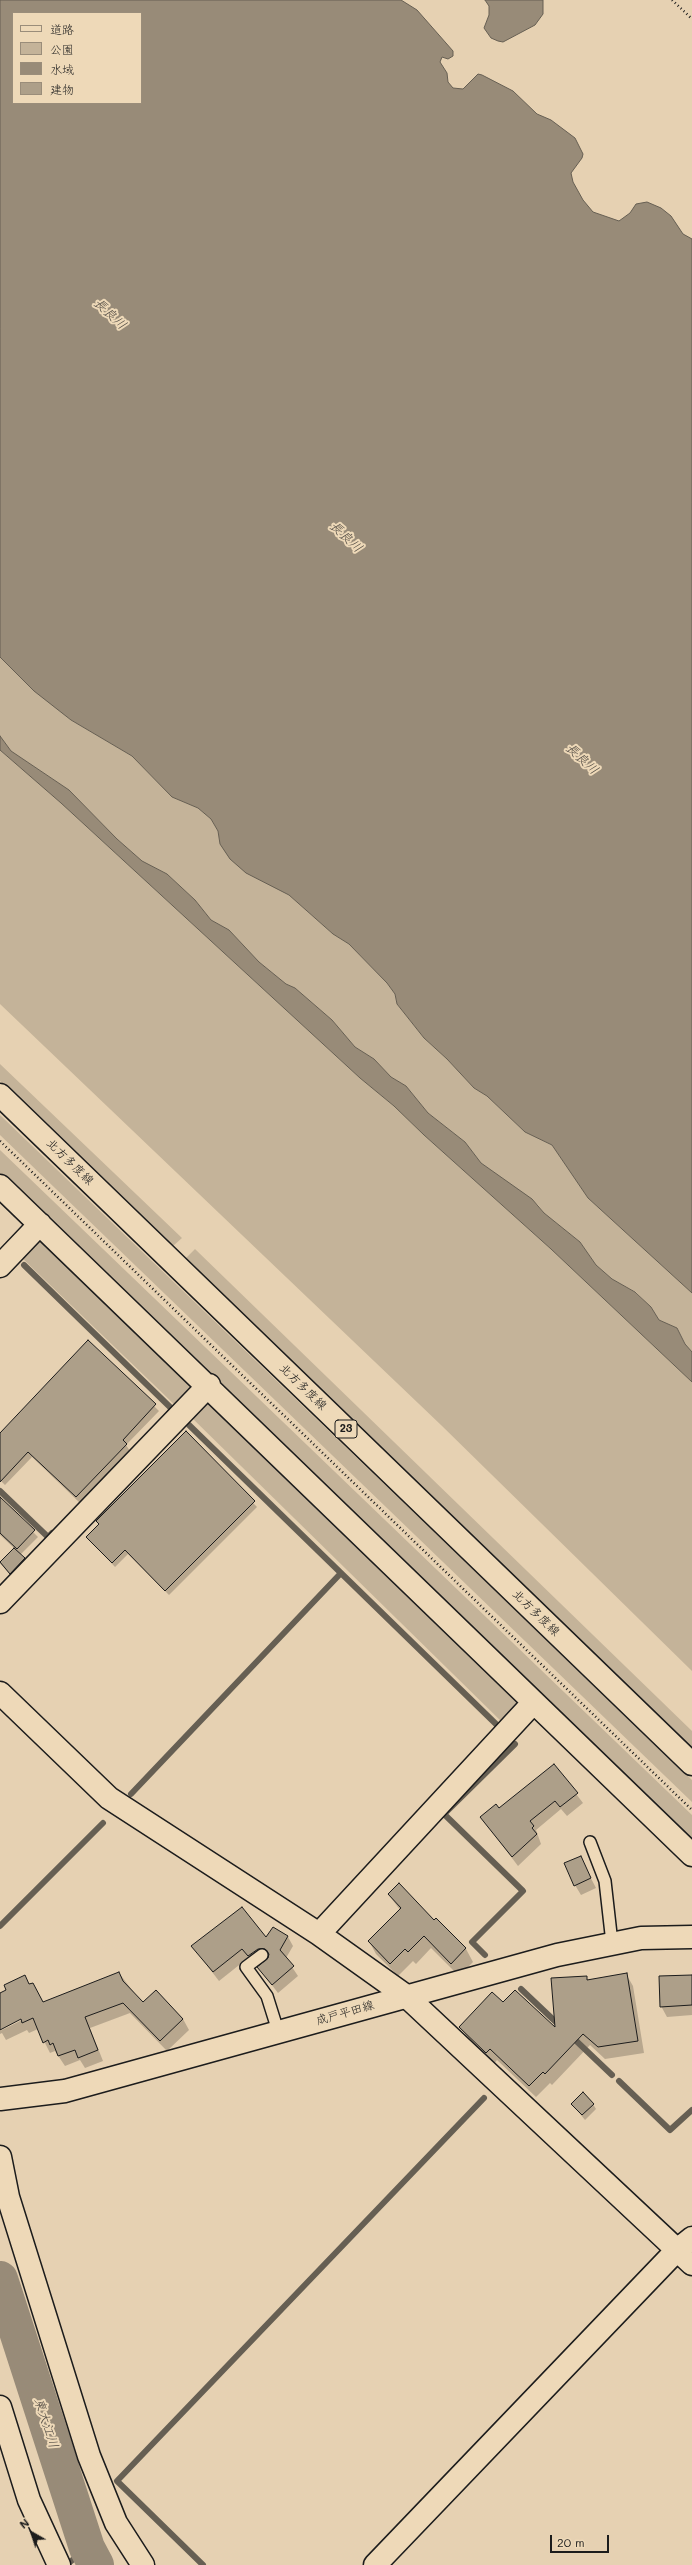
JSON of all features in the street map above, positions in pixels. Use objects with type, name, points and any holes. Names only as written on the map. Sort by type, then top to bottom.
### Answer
[{"type":"street","name":"北方多度線","points":[[0,1095],[692,1764]]},
{"type":"street","points":[[0,1186],[209,1385],[533,1703],[692,1855]]},
{"type":"street","points":[[0,1266],[40,1224]]},
{"type":"street","points":[[0,1602],[209,1385]]},
{"type":"street","points":[[0,1692],[109,1798],[319,1934],[406,1996],[687,2251],[375,2565]]},
{"type":"street","points":[[319,1934],[533,1703]]},
{"type":"street","name":"成戸平田線","points":[[0,2099],[65,2091],[406,1996],[612,1943],[641,1938],[692,1937]]},
{"type":"street","points":[[0,2157],[8,2197],[89,2456],[116,2523],[143,2565]]},
{"type":"street","points":[[0,2407],[30,2500],[59,2565]]},
{"type":"lane","points":[[590,1842],[605,1881],[612,1943]]},
{"type":"lane","points":[[262,1955],[246,1967],[267,1996],[278,2031]]},
{"type":"path","points":[[672,0],[692,19]]},
{"type":"path","points":[[0,1140],[692,1810]]},
{"type":"green space","points":[[0,657],[71,720],[132,756],[172,797],[198,808],[211,819],[218,831],[220,844],[269,883],[289,895],[333,934],[349,944],[387,983],[395,994],[397,1004],[424,1038],[447,1059],[474,1088],[487,1096],[525,1132],[552,1145],[588,1198],[692,1293],[692,1352],[685,1344],[677,1328],[659,1320],[651,1307],[636,1292],[612,1279],[596,1265],[580,1242],[544,1213],[538,1205],[481,1163],[465,1142],[428,1113],[406,1086],[391,1077],[374,1059],[355,1047],[332,1020],[295,988],[286,984],[259,962],[229,930],[211,920],[195,900],[167,874],[142,861],[117,839],[69,790],[11,751],[0,736]]},
{"type":"green space","points":[[0,750],[61,803],[360,1078],[394,1106],[424,1135],[551,1249],[692,1382],[692,1671],[441,1425],[0,1004]]},
{"type":"green space","points":[[0,1064],[182,1238],[173,1246],[0,1081]]},
{"type":"green space","points":[[0,1115],[692,1780],[692,1802],[0,1135]]},
{"type":"green space","points":[[0,1150],[692,1815],[692,1847],[0,1175]]},
{"type":"green space","points":[[43,1239],[193,1384],[193,1394],[178,1408],[20,1256],[37,1240]]},
{"type":"green space","points":[[195,1249],[692,1731],[692,1749],[186,1258]]},
{"type":"green space","points":[[209,1399],[516,1696],[518,1712],[505,1725],[189,1415]]},
{"type":"water","name":"長良川","points":[[0,0],[401,0],[417,10],[453,51],[453,56],[448,59],[442,57],[440,62],[447,73],[448,82],[453,88],[463,89],[478,74],[482,75],[513,91],[537,114],[551,120],[575,138],[583,154],[582,158],[571,173],[573,182],[583,200],[593,212],[619,221],[630,213],[636,204],[647,202],[661,208],[671,216],[683,234],[692,239],[692,1293],[588,1198],[552,1145],[525,1132],[487,1096],[474,1088],[447,1059],[424,1038],[397,1004],[395,994],[387,983],[349,944],[333,934],[289,895],[246,873],[230,859],[220,844],[218,831],[211,819],[198,808],[172,797],[132,756],[71,720],[34,691],[0,657]]},
{"type":"water","points":[[485,0],[543,0],[543,14],[535,25],[503,42],[498,41],[491,38],[484,28],[489,15],[489,6]]},
{"type":"water","points":[[0,736],[11,751],[69,790],[117,839],[142,861],[167,874],[195,900],[211,920],[229,930],[259,962],[286,984],[295,988],[332,1020],[355,1047],[374,1059],[391,1077],[406,1086],[428,1113],[465,1142],[481,1163],[532,1199],[544,1213],[580,1242],[596,1265],[612,1279],[635,1292],[651,1307],[659,1320],[677,1328],[685,1344],[692,1352],[692,1382],[551,1249],[424,1135],[394,1106],[360,1078],[61,803],[0,750]]},
{"type":"building","points":[[88,1340],[156,1404],[123,1440],[127,1444],[76,1497],[28,1452],[0,1482],[0,1433]]},
{"type":"building","points":[[186,1431],[255,1501],[165,1591],[125,1550],[112,1563],[86,1537],[99,1524],[96,1521]]},
{"type":"building","points":[[0,1497],[35,1530],[17,1549],[0,1533]]},
{"type":"building","points":[[14,1548],[25,1558],[10,1574],[0,1562]]},
{"type":"building","points":[[554,1764],[578,1793],[560,1807],[555,1801],[530,1821],[534,1826],[532,1828],[537,1834],[512,1857],[480,1817],[496,1804],[499,1808]]},
{"type":"building","points":[[581,1856],[591,1878],[574,1886],[564,1863]]},
{"type":"building","points":[[399,1883],[434,1920],[436,1918],[466,1948],[451,1964],[424,1936],[408,1952],[405,1949],[390,1964],[368,1941],[401,1908],[388,1894]]},
{"type":"building","points":[[242,1907],[266,1937],[273,1927],[288,1936],[280,1950],[294,1966],[272,1985],[257,1967],[268,1958],[269,1954],[265,1949],[258,1949],[248,1956],[242,1949],[213,1972],[191,1946]]},
{"type":"building","points":[[119,1972],[123,1981],[143,2002],[156,1990],[183,2019],[160,2041],[123,2003],[85,2017],[98,2050],[78,2058],[75,2050],[58,2056],[53,2043],[50,2045],[48,2040],[43,2043],[33,2018],[22,2023],[21,2019],[0,2030],[0,1993],[6,1990],[4,1985],[25,1975],[29,1984],[33,1983],[43,2002]]},
{"type":"building","points":[[627,1973],[638,2041],[598,2047],[583,2034],[545,2074],[543,2072],[529,2086],[490,2049],[486,2053],[459,2027],[492,1992],[503,2002],[515,1990],[555,2027],[551,1978],[587,1976],[587,1980]]},
{"type":"building","points":[[692,1975],[692,2005],[660,2007],[659,1976]]},
{"type":"building","points":[[583,2092],[594,2104],[582,2115],[571,2104]]},
{"type":"waterway","points":[[24,1265],[172,1409],[169,1413]]},
{"type":"waterway","points":[[189,1425],[498,1726]]},
{"type":"waterway","points":[[0,1491],[48,1537],[52,1533]]},
{"type":"waterway","points":[[131,1794],[341,1573]]},
{"type":"waterway","points":[[485,1955],[472,1942],[523,1891],[444,1814],[515,1744]]},
{"type":"waterway","points":[[0,1926],[103,1823]]},
{"type":"waterway","points":[[521,1989],[559,2025]]},
{"type":"waterway","points":[[570,2035],[612,2075]]},
{"type":"waterway","points":[[619,2081],[670,2130],[692,2110]]},
{"type":"waterway","points":[[203,2565],[117,2481],[484,2098]]},
{"type":"waterway","name":"東大江川","points":[[0,2279],[87,2548],[96,2565]]},
{"type":"waterway","points":[[70,2562],[87,2548]]}]
